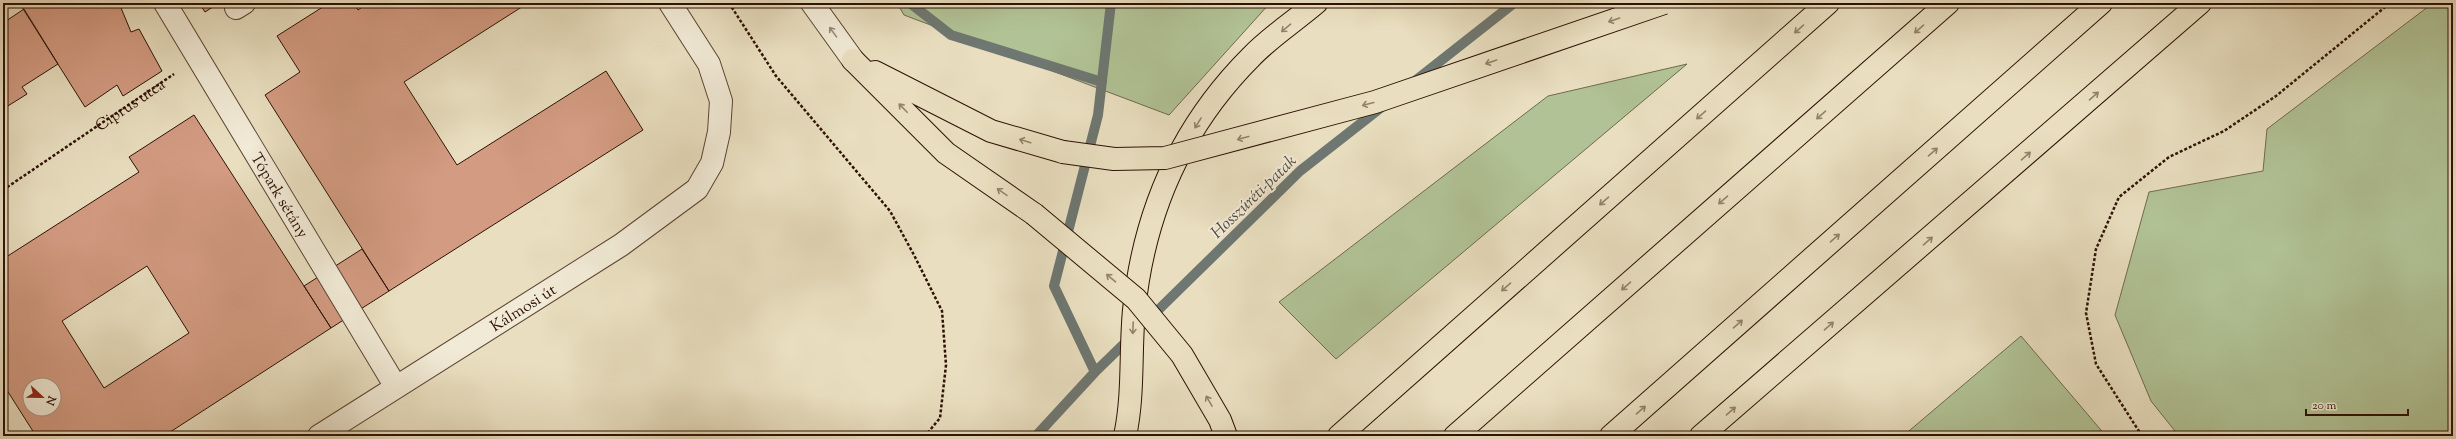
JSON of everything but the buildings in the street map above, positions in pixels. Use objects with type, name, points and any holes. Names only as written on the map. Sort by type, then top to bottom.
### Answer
[{"type":"highway","points":[[1125,436],[1130,412],[1134,310],[1144,248],[1157,203],[1172,166],[1205,112],[1251,57],[1316,3]]},
{"type":"highway","points":[[853,60],[991,131],[1063,152],[1114,160],[1165,158],[1375,102],[1664,3]]},
{"type":"highway","points":[[1339,436],[1828,3]]},
{"type":"highway","points":[[1455,436],[1948,3]]},
{"type":"highway","points":[[1611,436],[2101,3]]},
{"type":"highway","points":[[1701,436],[2200,3]]},
{"type":"highway","points":[[853,60],[899,104],[946,153],[1034,214],[1136,299],[1182,355],[1220,420],[1226,436]]},
{"type":"street","name":"Tópark sétány","points":[[165,3],[396,387]]},
{"type":"street","name":"Kálmosi út","points":[[319,436],[621,246],[697,189],[712,164],[719,132],[721,101],[709,64],[670,3]]},
{"type":"street","points":[[812,3],[853,60]]},
{"type":"path","points":[[729,3],[776,76],[890,211],[942,311],[946,365],[940,418],[925,436]]},
{"type":"path","points":[[2142,436],[2122,408],[2096,364],[2086,313],[2096,249],[2119,197],[2169,157],[2224,131],[2276,96],[2390,3]]},
{"type":"path","name":"Ciprus utca","points":[[3,190],[173,75],[193,51]]},
{"type":"green space","points":[[897,3],[1270,3],[1169,115],[904,15]]},
{"type":"green space","points":[[2433,3],[2453,3],[2453,436],[2179,436],[2151,401],[2115,315],[2149,192],[2263,171],[2267,129]]},
{"type":"green space","points":[[1687,64],[1336,359],[1279,302],[1548,96]]},
{"type":"green space","points":[[2021,336],[2106,436],[1903,436]]},
{"type":"waterway","points":[[910,3],[951,35],[1102,82]]},
{"type":"waterway","points":[[1095,372],[1054,286],[1098,115],[1111,3]]},
{"type":"waterway","name":"Hosszúréti-patak","points":[[1415,81],[1514,3]]},
{"type":"waterway","name":"Hosszúréti-patak","points":[[1150,318],[1300,171],[1383,106]]},
{"type":"waterway","name":"Hosszúréti-patak","points":[[1036,436],[1095,372],[1130,338]]}]
